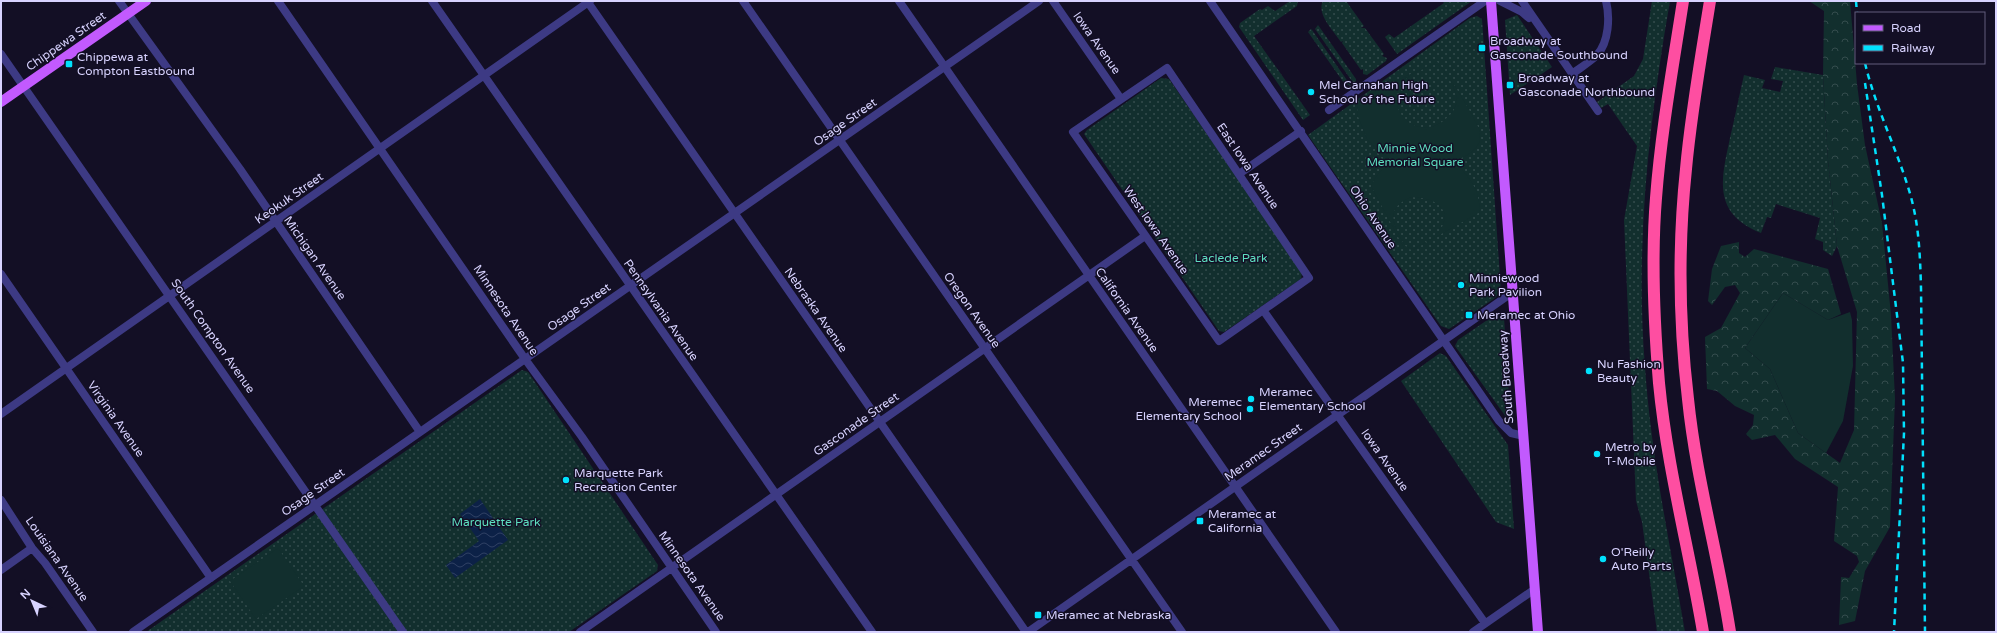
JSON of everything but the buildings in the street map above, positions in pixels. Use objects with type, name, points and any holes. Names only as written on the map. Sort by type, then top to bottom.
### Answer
[{"type":"highway","points":[[1683,1],[1666,106],[1656,199],[1654,299],[1658,377],[1664,430],[1703,632]]},
{"type":"highway","points":[[1710,1],[1686,170],[1681,255],[1681,308],[1688,400],[1694,446],[1730,632]]},
{"type":"main road","name":"Chippewa Street","points":[[1,102],[146,1]]},
{"type":"main road","name":"South Broadway","points":[[1491,1],[1538,632]]},
{"type":"street","name":"Michigan Avenue","points":[[119,1],[240,169],[420,432]]},
{"type":"street","name":"Minnesota Avenue","points":[[278,1],[525,359],[582,437],[716,632]]},
{"type":"street","name":"Pennsylvania Avenue","points":[[432,1],[775,495],[872,632]]},
{"type":"street","name":"Keokuk Street","points":[[1,414],[380,149],[588,1]]},
{"type":"street","name":"Nebraska Avenue","points":[[588,1],[1027,632]]},
{"type":"street","name":"Oregon Avenue","points":[[743,1],[1182,632]]},
{"type":"street","name":"California Avenue","points":[[899,1],[1336,632]]},
{"type":"street","name":"Osage Street","points":[[133,632],[1039,1]]},
{"type":"street","name":"Iowa Avenue","points":[[1053,1],[1121,99]]},
{"type":"street","name":"Ohio Avenue","points":[[1210,1],[1301,131],[1443,341],[1503,425],[1511,433],[1524,436]]},
{"type":"street","points":[[1329,110],[1485,1]]},
{"type":"street","points":[[1500,1],[1522,12],[1542,30]]},
{"type":"street","points":[[1522,1],[1598,111]]},
{"type":"street","points":[[1572,74],[1598,54],[1607,34],[1609,10],[1606,1]]},
{"type":"street","name":"South Compton Avenue","points":[[1,54],[403,632]]},
{"type":"street","name":"East Iowa Avenue","points":[[1121,99],[1167,68],[1310,278],[1263,310]]},
{"type":"street","name":"West Iowa Avenue","points":[[1121,99],[1073,132],[1219,341],[1263,310]]},
{"type":"street","points":[[1239,174],[1301,131]]},
{"type":"street","name":"Gasconade Street","points":[[580,632],[1145,236]]},
{"type":"street","name":"Virginia Avenue","points":[[1,274],[211,578]]},
{"type":"street","name":"Meramec Street","points":[[1027,632],[1513,292]]},
{"type":"street","name":"Iowa Avenue","points":[[1263,310],[1485,623]]},
{"type":"street","name":"Louisiana Avenue","points":[[1,500],[32,548],[45,563],[93,632]]},
{"type":"street","points":[[1,570],[32,548]]},
{"type":"street","points":[[1473,632],[1535,589]]},
{"type":"green space","points":[[1290,1],[1298,1],[1297,6],[1254,36],[1310,115],[1303,120],[1239,27],[1240,23],[1260,9],[1262,10],[1268,6],[1275,11]]},
{"type":"green space","points":[[1323,1],[1346,1],[1364,26],[1361,28],[1365,28],[1384,54],[1382,56],[1387,58],[1386,61],[1367,75],[1363,74],[1363,69],[1361,70],[1342,43],[1343,41],[1341,42],[1324,17],[1321,6]]},
{"type":"green space","points":[[1442,1],[1472,1],[1397,54],[1385,37],[1389,34],[1394,38],[1444,3]]},
{"type":"green space","points":[[1652,1],[1670,1],[1662,46],[1650,138],[1646,183],[1643,229],[1642,321],[1648,400],[1656,467],[1685,632],[1657,632],[1642,522],[1636,501],[1624,220],[1637,146],[1608,104],[1601,108],[1597,102],[1634,76],[1643,59]]},
{"type":"green space","points":[[1809,1],[1850,1],[1857,84],[1865,145],[1882,223],[1891,315],[1895,399],[1890,527],[1865,571],[1855,621],[1839,625],[1841,577],[1849,578],[1859,562],[1857,556],[1834,541],[1838,487],[1795,459],[1775,435],[1752,440],[1746,434],[1753,425],[1754,415],[1735,406],[1717,391],[1707,389],[1705,337],[1721,328],[1740,293],[1735,285],[1725,287],[1712,305],[1708,301],[1712,269],[1721,246],[1739,242],[1739,253],[1745,257],[1754,249],[1828,269],[1841,314],[1828,320],[1783,293],[1745,348],[1770,369],[1798,433],[1840,463],[1854,430],[1857,312],[1837,246],[1828,160],[1823,75],[1824,11]]},
{"type":"green space","points":[[1517,15],[1552,67],[1510,95],[1505,20]]},
{"type":"green space","name":"Minnie Wood Memorial Square","points":[[1477,16],[1482,19],[1501,291],[1495,298],[1449,329],[1441,326],[1308,135],[1470,18]]},
{"type":"green space","points":[[1318,25],[1356,79],[1354,84],[1315,29]]},
{"type":"green space","points":[[1311,29],[1351,86],[1344,83],[1308,32]]},
{"type":"green space","points":[[1437,62],[1441,66],[1460,94],[1480,131],[1477,146],[1468,154],[1454,162],[1473,184],[1478,196],[1480,212],[1413,250],[1404,248],[1371,186],[1381,171],[1404,162],[1392,160],[1380,153],[1367,139],[1357,114],[1358,103],[1380,88]],"holes":[[[1436,64],[1442,69],[1453,86],[1457,97],[1456,106],[1449,116],[1437,125],[1425,128],[1414,125],[1405,120],[1399,111],[1397,101],[1399,90],[1406,79],[1420,70]],[[1411,197],[1422,198],[1436,203],[1445,214],[1444,221],[1439,232],[1430,240],[1413,249],[1405,246],[1397,232],[1393,218],[1397,207]]]},
{"type":"green space","points":[[1775,67],[1823,75],[1828,160],[1837,246],[1832,256],[1823,250],[1823,242],[1815,239],[1820,218],[1776,204],[1771,218],[1767,217],[1761,233],[1745,225],[1734,216],[1727,205],[1724,194],[1724,168],[1744,75],[1765,80],[1762,88],[1780,92],[1783,81],[1771,79]]},
{"type":"green space","name":"Laclede Park","points":[[1161,78],[1169,79],[1302,272],[1301,279],[1224,332],[1219,331],[1084,134],[1087,130]]},
{"type":"green space","points":[[1783,293],[1828,320],[1850,312],[1852,320],[1853,366],[1843,421],[1826,453],[1798,433],[1770,369],[1745,348]]},
{"type":"green space","points":[[1499,312],[1502,313],[1504,317],[1510,413],[1506,417],[1455,346],[1458,340]]},
{"type":"green space","points":[[1440,353],[1446,356],[1508,445],[1514,529],[1496,522],[1401,381]]},
{"type":"green space","name":"Marquette Park","points":[[522,370],[528,372],[658,565],[657,571],[569,632],[146,632]]},
{"type":"green space","points":[[278,548],[304,586],[256,619],[230,581]]},
{"type":"water","points":[[480,499],[508,540],[455,578],[446,565],[479,541],[460,514]]},
{"type":"railway","points":[[1856,1],[1857,12]]},
{"type":"railway","points":[[1865,64],[1874,95],[1912,200],[1918,237],[1921,288],[1925,632]]},
{"type":"railway","points":[[1865,83],[1882,195],[1903,363],[1904,433],[1894,632]]},
{"type":"place","name":"Broadway at Gasconade Southbound","points":[[1482,48]]},
{"type":"place","name":"Chippewa at Compton Eastbound","points":[[69,64]]},
{"type":"place","name":"Broadway at Gasconade Northbound","points":[[1510,85]]},
{"type":"place","name":"Mel Carnahan High School of the Future","points":[[1311,92]]},
{"type":"place","name":"Minniewood Park Pavilion","points":[[1461,285]]},
{"type":"place","name":"Meramec at Ohio","points":[[1469,315]]},
{"type":"place","name":"Nu Fashion Beauty","points":[[1589,371]]},
{"type":"place","name":"Meramec Elementary School","points":[[1251,399]]},
{"type":"place","name":"Meremec Elementary School","points":[[1250,409]]},
{"type":"place","name":"Metro by T-Mobile","points":[[1597,454]]},
{"type":"place","name":"Marquette Park Recreation Center","points":[[566,480]]},
{"type":"place","name":"Meramec at California","points":[[1200,521]]},
{"type":"place","name":"O'Reilly Auto Parts","points":[[1603,559]]},
{"type":"place","name":"Meramec at Nebraska","points":[[1038,615]]}]
